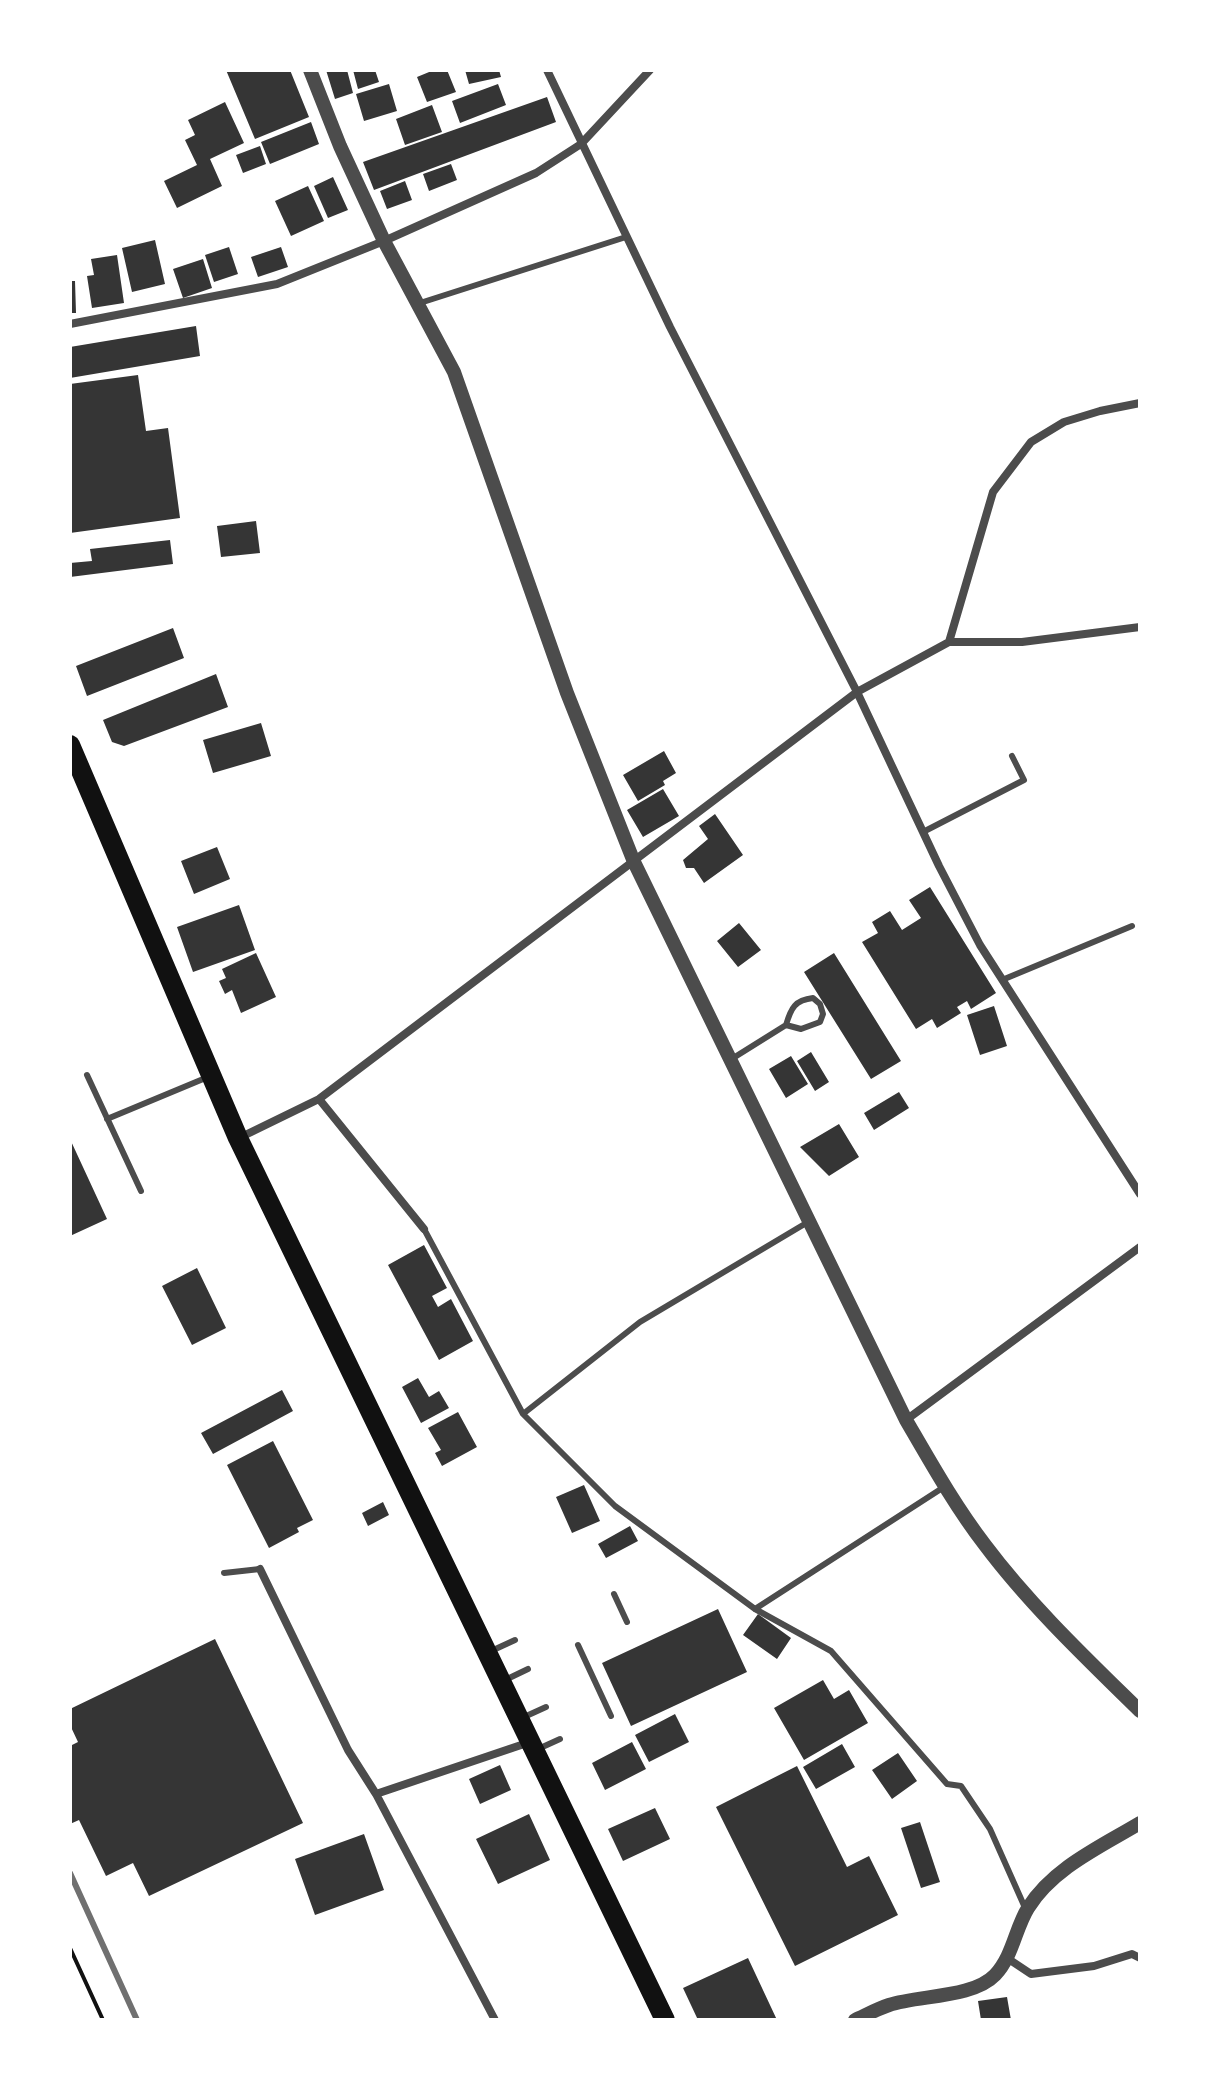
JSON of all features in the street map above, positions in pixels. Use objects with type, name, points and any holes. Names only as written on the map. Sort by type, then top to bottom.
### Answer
[{"type":"highway","points":[[70,745],[238,1138],[665,2020]]},
{"type":"street","points":[[310,70],[340,146],[384,241],[454,372],[567,693],[634,862],[906,1420],[944,1487],[985,1546],[1076,1649],[1140,1711]]},
{"type":"street","points":[[547,70],[677,341],[857,692],[980,945],[1140,1194]]},
{"type":"street","points":[[70,324],[277,284],[384,241],[536,173],[581,144],[650,70]]},
{"type":"street","points":[[949,642],[993,492],[1031,442],[1064,422],[1140,403]]},
{"type":"street","points":[[238,1138],[319,1099],[857,692],[949,642],[1022,642],[1140,627]]},
{"type":"street","points":[[319,1099],[424,1229]]},
{"type":"street","points":[[906,1420],[1140,1247]]},
{"type":"street","points":[[260,1569],[348,1750],[376,1794],[495,2020]]},
{"type":"street","points":[[376,1794],[533,1746]]},
{"type":"street","points":[[855,2020],[891,2004],[972,1988],[994,1976],[1007,1958],[1026,1910],[1041,1890],[1066,1867],[1140,1823]]},
{"type":"street","points":[[1007,1958],[1031,1974],[1094,1966],[1132,1954],[1140,1958]]},
{"type":"lane","points":[[417,303],[626,237]]},
{"type":"lane","points":[[923,832],[1024,780],[1012,756]]},
{"type":"lane","points":[[1002,980],[1132,926]]},
{"type":"lane","points":[[730,1060],[786,1025],[791,1010],[800,1000],[813,998],[820,1004],[823,1014],[820,1022],[801,1029],[786,1025]]},
{"type":"lane","points":[[87,1075],[141,1191]]},
{"type":"lane","points":[[107,1119],[211,1075]]},
{"type":"lane","points":[[523,1414],[640,1322],[808,1222]]},
{"type":"lane","points":[[424,1229],[523,1414],[615,1506],[755,1609],[831,1651],[947,1784],[961,1786],[990,1829],[1026,1910]]},
{"type":"lane","points":[[755,1609],[944,1487]]},
{"type":"lane","points":[[224,1573],[260,1569]]},
{"type":"lane","points":[[614,1594],[627,1622]]},
{"type":"lane","points":[[488,1652],[515,1640]]},
{"type":"lane","points":[[578,1645],[611,1716]]},
{"type":"lane","points":[[502,1681],[528,1669]]},
{"type":"lane","points":[[520,1719],[546,1707]]},
{"type":"lane","points":[[533,1746],[560,1739]]},
{"type":"path","points":[[70,1948],[103,2020]]},
{"type":"building","points":[[226,70],[290,70],[309,117],[255,139]]},
{"type":"building","points":[[326,70],[347,70],[353,93],[335,99]]},
{"type":"building","points":[[353,70],[375,70],[379,82],[358,89]]},
{"type":"building","points":[[434,70],[447,70],[456,92],[427,102],[417,77]]},
{"type":"building","points":[[465,70],[499,70],[501,77],[469,84]]},
{"type":"building","points":[[389,84],[397,111],[364,121],[356,94]]},
{"type":"building","points":[[498,84],[506,105],[460,123],[452,101]]},
{"type":"building","points":[[547,97],[556,122],[374,190],[363,162]]},
{"type":"building","points":[[225,102],[244,143],[210,159],[222,186],[177,208],[164,181],[197,165],[185,140],[195,135],[188,120]]},
{"type":"building","points":[[432,105],[442,132],[405,145],[396,119]]},
{"type":"building","points":[[311,122],[319,144],[270,164],[261,142]]},
{"type":"building","points":[[260,146],[266,164],[243,173],[236,155]]},
{"type":"building","points":[[451,164],[457,180],[429,191],[423,174]]},
{"type":"building","points":[[333,177],[348,210],[328,218],[314,186]]},
{"type":"building","points":[[405,181],[412,200],[387,209],[380,191]]},
{"type":"building","points":[[308,186],[324,221],[291,236],[275,201]]},
{"type":"building","points":[[155,240],[165,284],[132,292],[122,248]]},
{"type":"building","points":[[229,247],[238,274],[214,282],[205,255]]},
{"type":"building","points":[[281,247],[288,267],[258,277],[251,257]]},
{"type":"building","points":[[117,255],[124,303],[92,308],[87,276],[94,275],[91,259]]},
{"type":"building","points":[[203,259],[212,288],[183,298],[173,269]]},
{"type":"building","points":[[70,281],[75,281],[76,313],[70,313]]},
{"type":"building","points":[[196,326],[200,356],[70,378],[70,347]]},
{"type":"building","points":[[138,375],[146,431],[168,428],[180,518],[70,533],[70,384]]},
{"type":"building","points":[[256,521],[260,553],[221,557],[217,526]]},
{"type":"building","points":[[170,540],[173,564],[70,577],[70,563],[92,561],[90,549]]},
{"type":"building","points":[[173,628],[184,658],[87,696],[76,666]]},
{"type":"building","points":[[216,674],[228,707],[124,746],[112,742],[103,720]]},
{"type":"building","points":[[261,723],[271,756],[213,773],[203,740]]},
{"type":"building","points":[[664,751],[676,773],[663,781],[665,785],[638,801],[623,775]]},
{"type":"building","points":[[663,789],[679,816],[643,837],[627,810]]},
{"type":"building","points":[[715,814],[743,855],[704,883],[694,868],[686,868],[683,860],[708,839],[699,826]]},
{"type":"building","points":[[217,847],[230,879],[194,894],[181,861]]},
{"type":"building","points":[[930,887],[996,993],[971,1009],[967,1001],[957,1007],[961,1013],[937,1028],[932,1019],[916,1029],[862,942],[878,933],[872,922],[890,911],[902,930],[921,918],[909,900]]},
{"type":"building","points":[[239,905],[255,950],[193,972],[177,927]]},
{"type":"building","points":[[739,923],[761,950],[738,967],[717,941]]},
{"type":"building","points":[[256,953],[276,997],[241,1013],[232,990],[225,994],[219,981],[226,978],[222,969]]},
{"type":"building","points":[[834,953],[901,1061],[871,1079],[804,972]]},
{"type":"building","points":[[994,1006],[1007,1046],[980,1055],[967,1015]]},
{"type":"building","points":[[811,1052],[829,1082],[815,1091],[797,1061]]},
{"type":"building","points":[[791,1056],[808,1084],[786,1098],[769,1069]]},
{"type":"building","points":[[899,1092],[909,1108],[874,1130],[864,1113]]},
{"type":"building","points":[[839,1124],[859,1157],[829,1176],[800,1147]]},
{"type":"building","points":[[70,1139],[107,1219],[70,1236]]},
{"type":"building","points":[[424,1245],[447,1288],[432,1296],[438,1307],[451,1299],[473,1341],[439,1360],[388,1265]]},
{"type":"building","points":[[197,1268],[226,1328],[192,1345],[162,1286]]},
{"type":"building","points":[[418,1378],[429,1397],[439,1391],[449,1408],[421,1423],[402,1387]]},
{"type":"building","points":[[282,1390],[293,1411],[213,1454],[201,1433]]},
{"type":"building","points":[[458,1412],[477,1447],[442,1466],[435,1453],[441,1450],[428,1428]]},
{"type":"building","points":[[273,1441],[313,1520],[297,1528],[299,1532],[269,1548],[227,1465]]},
{"type":"building","points":[[584,1485],[600,1521],[572,1533],[556,1497]]},
{"type":"building","points":[[383,1502],[389,1515],[368,1526],[362,1513]]},
{"type":"building","points":[[630,1526],[638,1541],[606,1558],[598,1544]]},
{"type":"building","points":[[718,1609],[747,1672],[631,1726],[602,1663]]},
{"type":"building","points":[[758,1614],[791,1638],[777,1659],[743,1635]]},
{"type":"building","points":[[215,1639],[303,1823],[149,1896],[133,1863],[106,1876],[79,1820],[70,1824],[70,1746],[78,1742],[70,1725],[70,1709]]},
{"type":"building","points":[[823,1680],[834,1699],[849,1690],[868,1723],[804,1760],[774,1708]]},
{"type":"building","points":[[675,1714],[689,1742],[649,1762],[635,1735]]},
{"type":"building","points":[[632,1742],[646,1769],[605,1790],[592,1763]]},
{"type":"building","points":[[842,1744],[855,1767],[816,1789],[803,1767]]},
{"type":"building","points":[[898,1753],[917,1781],[892,1799],[872,1770]]},
{"type":"building","points":[[500,1765],[511,1790],[480,1804],[469,1779]]},
{"type":"building","points":[[797,1766],[847,1867],[869,1856],[898,1915],[795,1966],[716,1807]]},
{"type":"building","points":[[655,1808],[670,1839],[623,1861],[608,1829]]},
{"type":"building","points":[[529,1814],[550,1860],[498,1884],[476,1839]]},
{"type":"building","points":[[920,1822],[940,1882],[921,1888],[901,1828]]},
{"type":"building","points":[[364,1834],[384,1890],[315,1915],[295,1859]]},
{"type":"building","points":[[748,1958],[777,2020],[698,2020],[683,1988]]},
{"type":"building","points":[[1007,1997],[1011,2020],[981,2020],[978,2001]]},
{"type":"railway","points":[[70,1873],[137,2020]]}]
